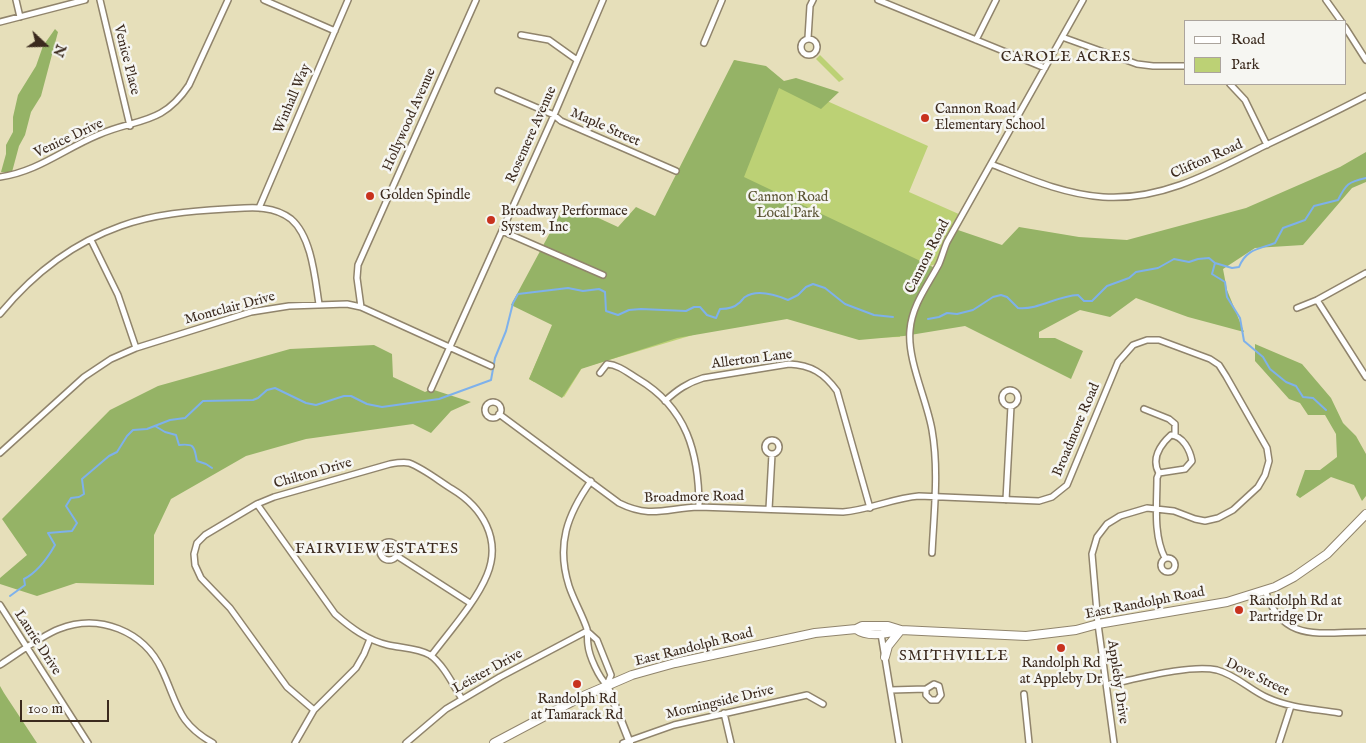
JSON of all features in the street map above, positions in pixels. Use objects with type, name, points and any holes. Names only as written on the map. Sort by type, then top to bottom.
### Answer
[{"type":"main road","name":"East Randolph Road","points":[[856,629],[862,634],[881,634],[901,630],[1026,636],[1076,630],[1098,624],[1227,602],[1265,590],[1294,577],[1326,554],[1366,514]]},
{"type":"main road","name":"East Randolph Road","points":[[494,743],[581,697],[608,685],[675,663],[815,633],[856,629],[862,626],[888,626],[901,630]]},
{"type":"main road","points":[[885,657],[888,646],[901,630]]},
{"type":"street","points":[[16,0],[20,17]]},
{"type":"street","points":[[0,22],[85,0]]},
{"type":"street","name":"Venice Place","points":[[100,0],[130,126]]},
{"type":"street","name":"Venice Drive","points":[[0,177],[20,173],[40,165],[98,134],[150,120],[165,111],[183,96],[189,86],[228,0]]},
{"type":"street","points":[[264,0],[335,31]]},
{"type":"street","name":"Winhall Way","points":[[259,208],[348,0]]},
{"type":"street","name":"Hollywood Avenue","points":[[361,307],[357,278],[358,266],[476,0]]},
{"type":"street","name":"Rosemere Avenue","points":[[431,389],[554,115],[603,0]]},
{"type":"street","points":[[704,43],[722,0]]},
{"type":"street","points":[[808,38],[810,6],[814,0]]},
{"type":"street","points":[[878,0],[1045,68]]},
{"type":"street","points":[[976,40],[996,0]]},
{"type":"street","name":"Cannon Road","points":[[932,553],[935,458],[932,430],[913,359],[910,332],[912,319],[919,298],[939,263],[947,242],[1083,0]]},
{"type":"street","points":[[1326,0],[1340,20]]},
{"type":"street","points":[[1346,29],[1366,60]]},
{"type":"street","points":[[521,35],[549,40],[577,60]]},
{"type":"street","points":[[1062,37],[1137,64],[1184,66]]},
{"type":"street","points":[[1231,85],[1245,100],[1267,145]]},
{"type":"street","name":"Maple Street","points":[[498,91],[554,115],[561,121],[676,171]]},
{"type":"street","name":"Clifton Road","points":[[991,164],[1070,192],[1103,197],[1138,196],[1164,191],[1183,184],[1366,96]]},
{"type":"street","points":[[0,314],[13,298],[39,274],[64,255],[121,226],[160,215],[191,211],[259,208],[283,214],[292,220],[304,235],[319,304]]},
{"type":"street","points":[[502,231],[603,275]]},
{"type":"street","points":[[91,240],[118,295],[136,348]]},
{"type":"street","points":[[1297,308],[1317,300],[1366,273]]},
{"type":"street","points":[[1317,300],[1366,377]]},
{"type":"street","name":"Montclair Drive","points":[[0,452],[84,378],[111,359],[136,348],[251,312],[289,306],[348,304],[361,307],[491,366]]},
{"type":"street","name":"Broadmore Road","points":[[499,414],[619,503],[640,511],[656,513],[688,507],[699,507],[843,512],[870,508],[906,497],[1039,501],[1052,497],[1067,485],[1118,362],[1133,345],[1147,340],[1159,340],[1210,359],[1218,365],[1261,436],[1267,448],[1269,462],[1265,475],[1258,487],[1233,510],[1218,518],[1205,521],[1174,511],[1146,508],[1120,516],[1107,524],[1097,537],[1092,554],[1098,624]]},
{"type":"street","points":[[600,374],[607,364],[614,364],[643,382],[670,406],[684,426],[693,448],[699,479],[699,507]]},
{"type":"street","name":"Allerton Lane","points":[[665,401],[683,386],[703,378],[789,364],[816,370],[829,380],[837,391],[870,508]]},
{"type":"street","points":[[1006,500],[1011,406]]},
{"type":"street","points":[[1144,409],[1169,419],[1175,424],[1176,435],[1186,445],[1192,461],[1185,469],[1159,474]]},
{"type":"street","points":[[1165,558],[1160,549],[1158,539],[1157,478],[1159,474],[1156,468],[1156,461],[1160,448],[1171,435],[1176,435]]},
{"type":"street","points":[[769,509],[772,454]]},
{"type":"street","name":"Chilton Drive","points":[[314,710],[287,687],[230,608],[201,578],[194,565],[197,543],[205,535],[257,504],[274,497],[390,464],[408,463],[465,496],[480,512],[488,527],[492,558],[481,588],[431,656]]},
{"type":"street","points":[[591,481],[571,513],[566,528],[563,544],[564,568],[587,631],[588,646],[600,680],[608,685]]},
{"type":"street","points":[[257,504],[335,614],[351,628],[370,639],[431,656],[444,671],[462,699]]},
{"type":"street","points":[[397,556],[470,603]]},
{"type":"street","points":[[1265,590],[1278,618],[1298,630],[1308,632],[1366,632]]},
{"type":"street","name":"Laurie Drive","points":[[0,605],[88,743]]},
{"type":"street","points":[[0,665],[58,629],[79,623],[108,624],[128,632],[153,654],[162,669],[178,710],[186,723],[213,743]]},
{"type":"street","name":"Appleby Drive","points":[[1098,624],[1114,743]]},
{"type":"street","points":[[587,631],[598,640],[610,674],[608,685],[627,742]]},
{"type":"street","name":"Leister Drive","points":[[406,743],[446,708],[587,631]]},
{"type":"street","points":[[881,634],[899,743]]},
{"type":"street","points":[[295,743],[314,710],[356,668],[370,639]]},
{"type":"street","name":"Dove Street","points":[[1107,684],[1201,668],[1218,670],[1233,676],[1266,697],[1291,706],[1339,713]]},
{"type":"street","points":[[891,690],[926,689]]},
{"type":"street","points":[[1024,694],[1029,743]]},
{"type":"street","name":"Morningside Drive","points":[[627,742],[674,725],[807,695],[823,704]]},
{"type":"street","points":[[1280,743],[1291,706]]},
{"type":"street","points":[[724,713],[731,743]]},
{"type":"green space","points":[[55,29],[58,32],[41,96],[31,112],[12,172],[1,172],[6,154],[6,145],[13,132],[13,117],[18,95],[36,66],[43,46]]},
{"type":"green space","points":[[820,55],[844,79],[839,82],[816,59]]},
{"type":"green space","points":[[734,60],[766,66],[784,81],[796,78],[839,92],[821,109],[779,88],[744,177],[933,267],[939,263],[955,229],[1002,245],[1019,227],[1079,237],[1127,240],[1246,208],[1340,167],[1366,152],[1366,182],[1352,188],[1303,245],[1255,248],[1223,269],[1227,290],[1244,332],[1188,317],[1136,298],[1110,317],[1080,310],[1039,332],[1039,338],[1055,338],[1083,351],[1071,379],[965,326],[904,336],[859,340],[787,319],[677,338],[581,369],[562,398],[529,379],[552,325],[511,305],[566,203],[618,227],[636,207],[655,216]]},
{"type":"green space","name":"Cannon Road Local Park","points":[[735,60],[928,146],[909,192],[961,215],[936,264],[924,268],[900,328],[900,337],[857,338],[810,318],[760,315],[582,368],[564,397],[539,381],[534,382],[529,379],[553,324],[619,286]]},
{"type":"green space","points":[[1255,344],[1302,364],[1331,398],[1343,423],[1356,436],[1366,454],[1366,496],[1362,501],[1354,485],[1331,477],[1300,498],[1296,495],[1305,470],[1320,470],[1337,457],[1336,434],[1325,415],[1308,415],[1300,403],[1289,399],[1255,361]]},
{"type":"green space","points":[[374,345],[392,354],[393,377],[425,392],[431,389],[471,402],[451,411],[431,433],[413,424],[306,439],[246,456],[171,499],[154,535],[154,585],[76,583],[37,596],[0,584],[0,578],[27,555],[2,519],[110,410],[158,386],[290,349]]},
{"type":"green space","points":[[0,686],[4,693],[37,743],[0,743]]},
{"type":"waterway","points":[[928,319],[947,313],[957,314],[973,310],[993,297],[1001,295],[1007,297],[1018,308],[1033,307],[1078,295],[1084,301],[1092,301],[1107,286],[1129,278],[1136,272],[1158,268],[1174,259],[1189,262],[1209,258],[1215,263],[1232,268],[1239,267],[1245,256],[1249,253],[1275,243],[1283,228],[1305,220],[1314,206],[1338,200],[1348,184],[1366,178]]},
{"type":"waterway","points":[[1215,263],[1212,274],[1225,282],[1227,297],[1240,318],[1244,341],[1263,357],[1270,369],[1286,382],[1296,386],[1303,397],[1313,398],[1326,410]]},
{"type":"waterway","points":[[10,596],[25,585],[24,579],[38,569],[52,550],[55,545],[48,533],[72,531],[77,523],[66,506],[71,498],[84,494],[82,479],[109,456],[117,452],[133,430],[147,429],[170,420],[185,418],[203,401],[253,400],[267,390],[275,388],[306,403],[316,405],[344,396],[351,396],[367,404],[382,407],[439,399],[491,380],[495,358],[506,331],[513,303],[518,294],[568,288],[583,291],[599,289],[605,292],[606,311],[618,315],[629,310],[686,311],[694,307],[700,307],[707,315],[716,318],[720,309],[735,306],[744,297],[755,293],[778,296],[788,300],[813,284],[825,288],[845,304],[874,315],[893,317]]},
{"type":"waterway","points":[[155,426],[165,432],[176,435],[179,445],[193,447],[197,461],[212,468]]},
{"type":"place","name":"Cannon Road Elementary School","points":[[925,118]]},
{"type":"place","name":"Golden Spindle","points":[[370,196]]},
{"type":"place","name":"Broadway Performace System, Inc","points":[[491,220]]},
{"type":"place","name":"Randolph Rd at Partridge Dr","points":[[1239,610]]},
{"type":"place","name":"Randolph Rd at Appleby Dr","points":[[1061,648]]},
{"type":"place","name":"Randolph Rd at Tamarack Rd","points":[[577,684]]},
{"type":"district","name":"CAROLE ACRES","points":[[1066,58]]},
{"type":"district","name":"FAIRVIEW ESTATES","points":[[377,550]]},
{"type":"district","name":"SMITHVILLE","points":[[954,657]]}]
